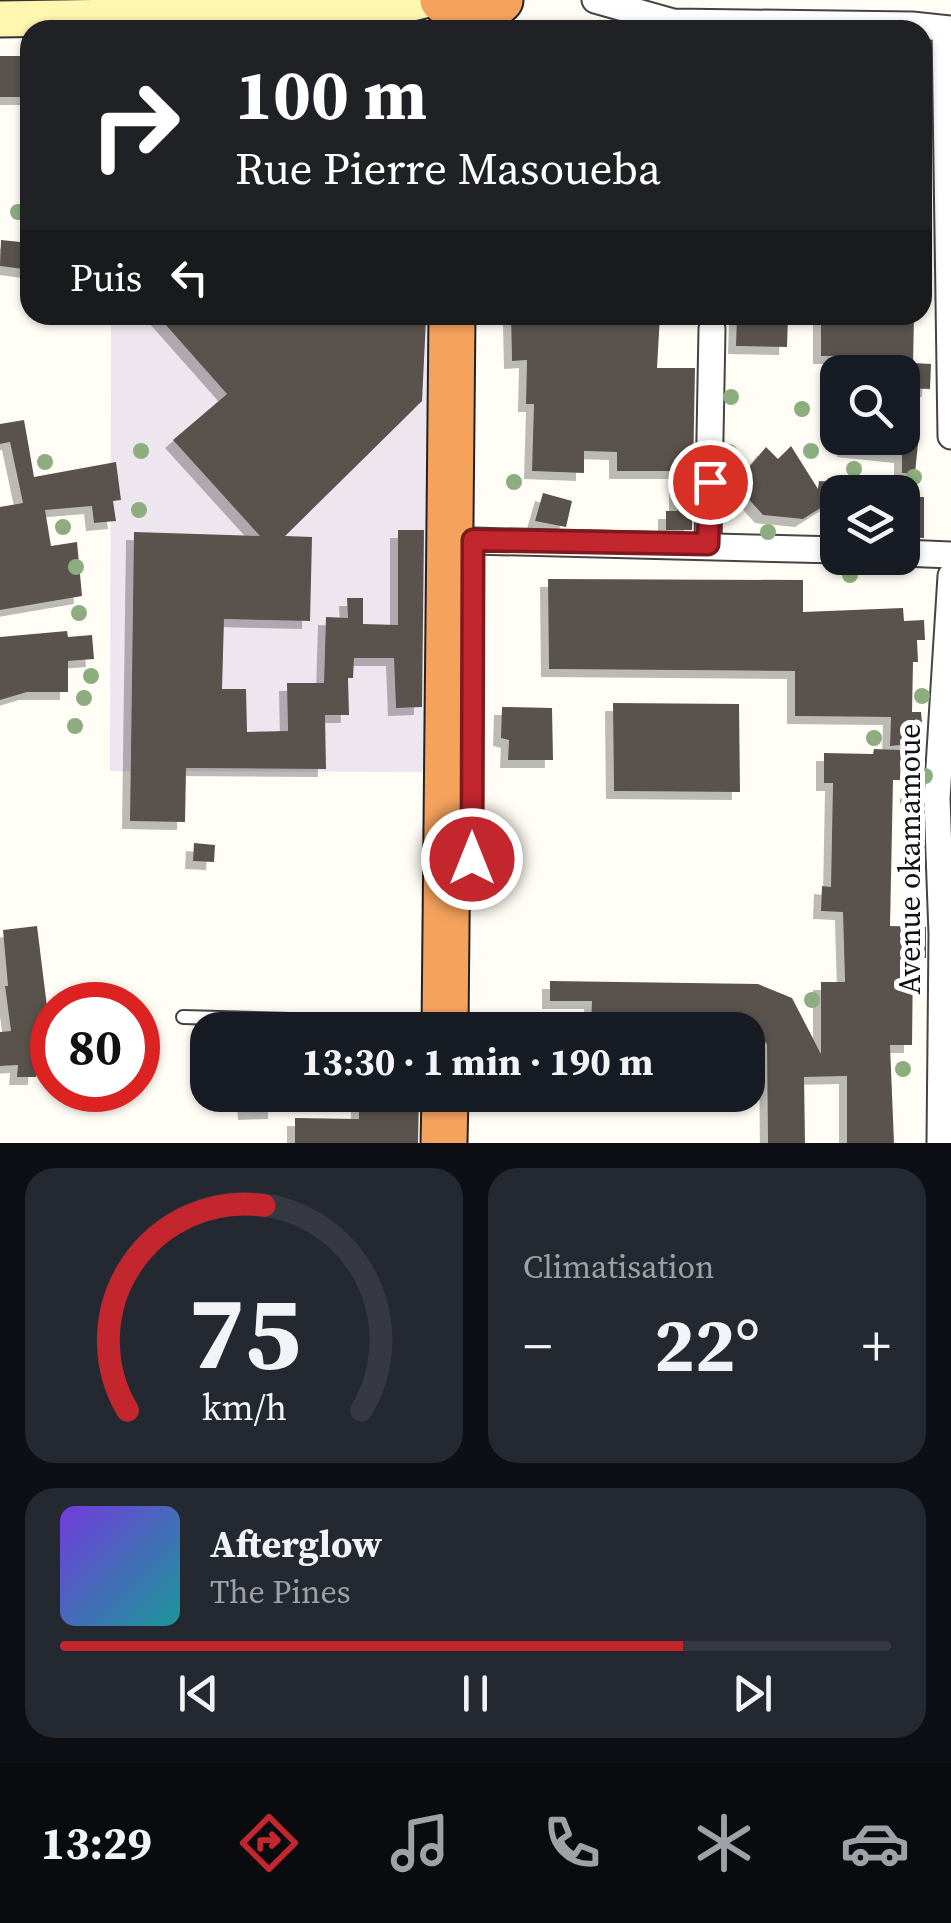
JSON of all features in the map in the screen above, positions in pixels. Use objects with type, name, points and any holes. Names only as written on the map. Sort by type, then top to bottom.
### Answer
[{"type":"highway","points":[[452,325],[454,1012]]},
{"type":"highway","points":[[455,1012],[473,540],[472,325]]},
{"type":"highway","points":[[444,1143],[445,1112]]},
{"type":"highway","points":[[470,1112],[470,1143]]},
{"type":"street","points":[[50,0],[246,0]]},
{"type":"street","points":[[595,0],[673,11],[912,12]]},
{"type":"street","points":[[0,18],[463,11]]},
{"type":"street","points":[[948,29],[951,436]]},
{"type":"street","points":[[708,544],[712,329]]},
{"type":"street","points":[[473,540],[820,549]]},
{"type":"street","points":[[920,554],[951,555]]},
{"type":"street","name":"Avenue okamamoue","points":[[940,1143],[951,576]]},
{"type":"lane","points":[[183,1017],[190,1017]]},
{"type":"shaded area","points":[[111,325],[440,325],[437,772],[110,771]]},
{"type":"building","points":[[0,56],[20,56],[20,97],[0,97]]},
{"type":"building","points":[[1,240],[20,242],[20,269],[0,266]]},
{"type":"building","points":[[166,325],[426,325],[422,401],[285,536],[312,537],[310,621],[224,619],[222,689],[246,689],[247,732],[288,731],[287,683],[324,683],[326,617],[348,618],[347,598],[363,598],[363,624],[398,625],[398,530],[424,530],[422,707],[396,708],[394,658],[354,658],[353,678],[348,678],[349,715],[325,715],[326,769],[186,768],[185,822],[130,821],[134,532],[260,536],[173,440],[227,394]]},
{"type":"building","points":[[511,325],[659,325],[657,368],[695,368],[692,530],[666,530],[666,511],[677,511],[677,471],[617,471],[617,452],[584,451],[584,473],[532,471],[534,404],[526,404],[527,360],[512,361]]},
{"type":"building","points":[[737,325],[788,325],[787,347],[736,346]]},
{"type":"building","points":[[821,325],[914,325],[913,355],[821,355]]},
{"type":"building","points":[[920,363],[931,364],[930,389],[920,389]]},
{"type":"building","points":[[24,420],[34,477],[116,462],[121,500],[113,501],[116,521],[94,523],[92,506],[45,510],[51,546],[77,542],[82,596],[0,610],[0,507],[23,503],[10,442],[0,444],[0,424]]},
{"type":"building","points":[[791,446],[818,489],[820,481],[820,508],[803,519],[763,515],[735,484],[766,447],[778,459]]},
{"type":"building","points":[[902,455],[917,455],[915,474],[902,473]]},
{"type":"building","points":[[543,493],[572,501],[566,527],[535,521]]},
{"type":"building","points":[[920,497],[924,497],[924,538],[920,538]]},
{"type":"building","points":[[548,579],[803,580],[803,612],[903,608],[904,621],[924,620],[925,640],[917,640],[918,662],[913,662],[912,712],[921,712],[924,743],[890,746],[891,717],[795,716],[795,671],[549,669]]},
{"type":"building","points":[[67,631],[68,637],[92,635],[94,659],[68,661],[68,692],[27,692],[0,700],[0,637]]},
{"type":"building","points":[[613,703],[739,704],[740,792],[614,791]]},
{"type":"building","points":[[502,707],[552,708],[553,760],[508,760],[509,740],[501,738]]},
{"type":"building","points":[[874,749],[901,750],[900,780],[893,780],[890,926],[926,927],[926,958],[913,958],[912,1045],[890,1045],[894,1143],[847,1143],[847,1076],[804,1077],[805,1143],[768,1143],[765,1012],[592,1012],[592,1001],[550,1001],[550,981],[758,984],[792,998],[821,1054],[821,982],[845,982],[843,912],[821,911],[822,886],[831,887],[833,783],[824,783],[824,753],[873,754]]},
{"type":"building","points":[[194,843],[215,845],[214,862],[193,861]]},
{"type":"building","points":[[37,926],[44,982],[30,982],[30,1077],[17,1077],[18,1065],[0,1066],[0,1032],[11,1031],[3,930]]},
{"type":"building","points":[[359,1112],[419,1112],[418,1143],[295,1143],[295,1118],[359,1119]]},
{"type":"route","points":[[472,859],[473,540],[708,544],[710,482]]}]
